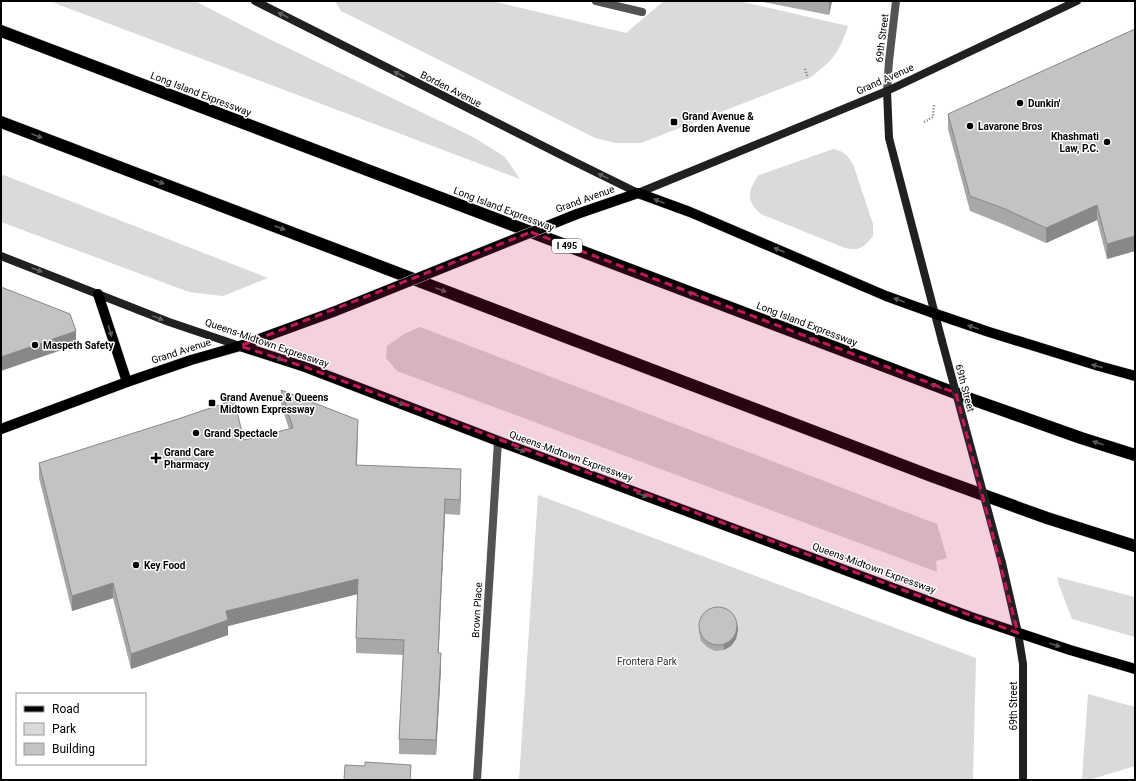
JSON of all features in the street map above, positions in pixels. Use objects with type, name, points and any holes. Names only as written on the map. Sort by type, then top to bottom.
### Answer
[{"type":"highway","name":"Long Island Expressway","points":[[1,31],[964,396],[1081,438],[1135,455]]},
{"type":"highway","points":[[1,122],[931,476],[1047,518],[1135,546]]},
{"type":"main road","name":"Borden Avenue","points":[[255,1],[569,160],[638,193]]},
{"type":"main road","name":"Grand Avenue","points":[[1,429],[127,382],[191,360],[240,346],[333,312],[577,214],[638,193],[887,92],[1077,1]]},
{"type":"main road","name":"69th Street","points":[[887,92],[889,138],[1002,563],[1018,633],[1023,664],[1023,780]]},
{"type":"main road","points":[[638,193],[690,212],[886,296],[989,332],[1135,376]]},
{"type":"main road","name":"Queens-Midtown Expressway","points":[[1,256],[169,322],[306,368],[498,442],[956,612],[1070,650],[1135,669]]},
{"type":"main road","points":[[98,294],[127,382]]},
{"type":"street","points":[[596,1],[642,12]]},
{"type":"street","name":"69th Street","points":[[887,92],[896,1]]},
{"type":"street","name":"Brown Place","points":[[477,780],[498,442]]},
{"type":"path","points":[[805,69],[808,78]]},
{"type":"path","points":[[924,122],[933,117],[934,105]]},
{"type":"highlighted area","points":[[531,232],[956,393],[1018,633],[305,367],[240,346]]},
{"type":"green space","points":[[49,1],[195,1],[263,36],[473,137],[505,157],[520,179]]},
{"type":"green space","points":[[335,1],[492,1],[626,33],[664,1],[739,1],[848,26],[838,50],[825,66],[811,77],[641,143],[615,143],[595,138],[341,11]]},
{"type":"green space","points":[[833,149],[845,154],[853,164],[873,224],[873,236],[864,246],[858,249],[845,248],[761,214],[752,205],[750,200],[752,186],[759,175]]},
{"type":"green space","points":[[1,174],[268,278],[223,296],[189,292],[1,222]]},
{"type":"green space","points":[[420,327],[937,524],[947,558],[936,561],[937,572],[397,371],[386,358],[387,346],[404,334]]},
{"type":"green space","name":"Frontera Park","points":[[538,495],[976,658],[973,780],[519,780]]},
{"type":"green space","points":[[1057,577],[1135,597],[1135,637],[1072,619]]},
{"type":"green space","points":[[1088,694],[1135,707],[1135,766],[1089,780],[1082,780]]},
{"type":"building","points":[[1135,29],[1135,236],[1107,244],[1097,205],[1046,228],[1005,209],[970,196],[948,114]]},
{"type":"building","points":[[1,287],[70,314],[76,331],[1,357]]},
{"type":"building","points":[[281,390],[358,420],[356,465],[461,469],[460,500],[445,499],[438,653],[441,653],[436,740],[399,739],[404,640],[356,638],[358,579],[226,611],[228,620],[131,654],[113,583],[72,596],[39,463],[234,400],[244,440],[293,428]]},
{"type":"building","points":[[714,607],[722,607],[732,612],[736,619],[736,633],[732,640],[722,645],[714,645],[704,640],[702,637],[699,630],[699,622],[704,612],[707,610]]},
{"type":"building","points":[[365,762],[411,765],[410,780],[344,780],[345,765],[365,766]]},
{"type":"place","name":"Dunkin'","points":[[1020,103]]},
{"type":"place","name":"Grand Avenue & Borden Avenue","points":[[674,122]]},
{"type":"place","name":"Lavarone Bros","points":[[970,126]]},
{"type":"place","name":"Khashmati Law, P.C.","points":[[1107,142]]},
{"type":"place","name":"Maspeth Safety","points":[[35,345]]},
{"type":"place","name":"Grand Avenue & Queens Midtown Expressway","points":[[212,403]]},
{"type":"place","name":"Grand Spectacle","points":[[196,433]]},
{"type":"place","name":"Grand Care Pharmacy","points":[[156,458]]},
{"type":"place","name":"Key Food","points":[[136,565]]}]
